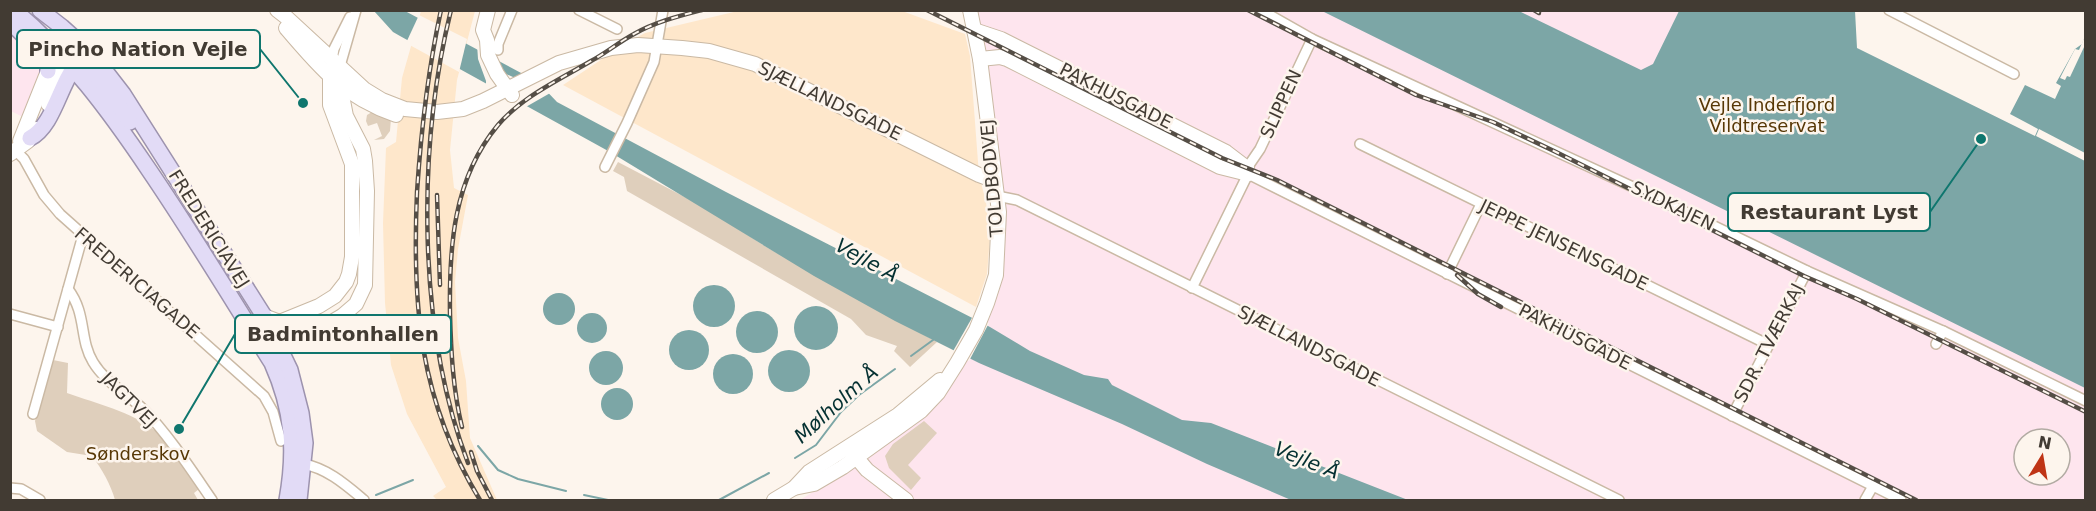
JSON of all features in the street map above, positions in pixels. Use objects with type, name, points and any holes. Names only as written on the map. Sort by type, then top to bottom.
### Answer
[{"type":"main road","name":"FREDERICIAVEJ","points":[[14,10],[40,32],[68,63],[125,134],[192,233],[271,362],[281,383],[292,434],[293,468],[287,501]]},
{"type":"main road","name":"FREDERICIAVEJ","points":[[40,10],[92,54],[123,94],[264,316],[290,370],[301,413],[305,443],[298,501]]},
{"type":"main road","points":[[487,40],[483,30],[488,10]]},
{"type":"main road","points":[[494,10],[487,40],[488,55],[506,94]]},
{"type":"main road","name":"TOLDBODVEJ","points":[[794,488],[814,484],[857,459],[921,411],[938,393],[982,316],[996,275],[999,247],[997,196],[980,58],[970,10]]},
{"type":"main road","points":[[278,12],[286,17],[363,102],[397,116],[438,122],[464,117],[489,108],[506,94]]},
{"type":"main road","points":[[14,151],[44,126],[64,82],[68,63],[64,44],[54,21]]},
{"type":"main road","points":[[10,22],[50,62],[14,151]]},
{"type":"main road","name":"PAKHUSGADE","points":[[974,30],[986,32],[1009,43],[1226,152],[1247,171]]},
{"type":"main road","name":"SJÆLLANDSGADE","points":[[506,94],[540,76],[616,54],[657,47],[709,51],[755,64],[995,181]]},
{"type":"main road","name":"PAKHUSGADE","points":[[980,58],[1007,59],[1220,167],[1247,171]]},
{"type":"main road","points":[[48,71],[57,62],[68,63],[77,59],[93,72],[139,134],[190,211],[212,234]]},
{"type":"main road","points":[[335,72],[373,95],[405,109],[454,111],[506,94]]},
{"type":"main road","points":[[277,345],[310,335],[349,310],[361,297],[365,285],[366,169],[363,149],[346,116],[335,72]]},
{"type":"main road","points":[[264,316],[277,321],[290,319],[336,296],[349,274],[352,257],[354,178],[352,164],[330,105],[335,72]]},
{"type":"main road","points":[[357,140],[353,109],[363,102]]},
{"type":"main road","points":[[192,233],[207,247],[262,333],[277,345]]},
{"type":"main road","points":[[271,362],[282,333],[329,310],[339,301],[342,289]]},
{"type":"main road","name":"TOLDBODVEJ","points":[[774,501],[794,488],[808,472],[898,415],[954,367]]},
{"type":"main road","points":[[848,447],[876,477],[906,501]]},
{"type":"street","points":[[335,72],[334,49],[347,22],[356,10]]},
{"type":"street","points":[[498,50],[498,44],[513,10]]},
{"type":"street","points":[[579,10],[598,15],[617,28]]},
{"type":"street","points":[[604,167],[627,123],[654,62],[663,10]]},
{"type":"street","name":"SYDKAJEN","points":[[1261,10],[1312,39],[1557,151],[1807,271],[1942,331],[2085,401]]},
{"type":"street","points":[[1889,10],[2014,74]]},
{"type":"street","name":"SLIPPEN","points":[[1192,288],[1312,39]]},
{"type":"street","name":"JEPPE JENSENSGADE","points":[[1360,144],[1768,345]]},
{"type":"street","name":"FREDERICIAGADE","points":[[14,151],[24,159],[44,195],[60,214],[264,396],[273,412],[281,441]]},
{"type":"street","name":"PAKHUSGADE","points":[[1247,171],[1447,274],[1901,501]]},
{"type":"street","name":"SJÆLLANDSGADE","points":[[997,196],[1017,200],[1619,501]]},
{"type":"street","points":[[1447,274],[1481,204]]},
{"type":"street","points":[[33,414],[83,235]]},
{"type":"street","name":"SDR. TVÆRKAJ","points":[[1732,416],[1807,271]]},
{"type":"street","name":"JAGTVEJ","points":[[68,289],[79,308],[88,352],[93,363],[107,379],[152,419],[212,501]]},
{"type":"street","points":[[10,314],[58,327]]},
{"type":"street","points":[[1936,344],[1942,331]]},
{"type":"street","points":[[303,464],[316,466],[332,475],[364,501]]},
{"type":"street","points":[[1866,501],[1873,486]]},
{"type":"street","points":[[10,488],[21,489],[39,501]]},
{"type":"shaded area","points":[[421,11],[475,11],[457,80],[450,150],[454,188],[468,195],[458,249],[455,282],[458,338],[466,381],[470,438],[497,500],[437,500],[433,496],[446,487],[407,414],[391,365],[385,303],[383,223],[386,148],[396,142],[402,78]]},
{"type":"shaded area","points":[[738,11],[902,11],[965,34],[970,56],[979,175],[986,202],[990,237],[987,274],[976,307],[563,85],[645,33]]},
{"type":"shaded area","points":[[968,11],[1797,11],[2085,304],[2085,500],[800,500],[860,463],[921,407],[970,340],[1000,236]]},
{"type":"shaded area","points":[[10,23],[44,61],[23,117],[11,111]]},
{"type":"green space","points":[[372,112],[391,118],[390,131],[384,139],[374,140],[382,136],[377,123],[368,126],[367,115]]},
{"type":"green space","points":[[618,162],[702,206],[768,248],[937,342],[910,367],[894,351],[897,346],[866,335],[851,319],[627,191],[624,177],[613,171]]},
{"type":"green space","name":"Sønderskov","points":[[53,360],[68,363],[67,393],[125,413],[162,436],[199,489],[194,493],[198,500],[115,500],[106,477],[92,456],[67,452],[37,431],[35,421]]},
{"type":"green space","points":[[924,421],[937,433],[908,465],[921,478],[911,490],[889,468],[885,456],[893,444]]},
{"type":"water","points":[[374,11],[405,11],[538,82],[557,102],[726,192],[990,327],[1030,351],[1084,375],[1108,379],[1112,385],[1182,420],[1211,423],[1408,500],[1291,500],[979,363],[895,321],[814,276],[610,152],[393,32]]},
{"type":"water","name":"Vejle Inderfjord Vildtreservat","points":[[1322,11],[1519,11],[1641,70],[1653,64],[1679,11],[1855,11],[1857,48],[2035,136],[2038,129],[2010,114],[2025,85],[2055,99],[2061,86],[2056,83],[2085,36],[2085,388]]},
{"type":"water","points":[[714,285],[722,286],[729,291],[734,298],[734,314],[729,321],[722,326],[714,327],[706,326],[699,321],[694,314],[693,306],[694,298],[699,291],[706,286]]},
{"type":"water","points":[[559,293],[570,298],[575,309],[570,320],[559,325],[548,320],[543,309],[548,298]]},
{"type":"water","points":[[816,306],[831,313],[838,328],[831,343],[816,350],[801,343],[794,328],[801,313]]},
{"type":"water","points":[[757,311],[772,317],[778,332],[772,347],[757,353],[742,347],[736,332],[742,317]]},
{"type":"water","points":[[592,313],[603,317],[607,328],[603,339],[592,343],[581,339],[577,328],[581,317]]},
{"type":"water","points":[[689,330],[697,331],[703,336],[708,342],[708,358],[703,364],[697,369],[689,370],[681,369],[675,364],[670,358],[669,350],[670,342],[675,336],[681,331]]},
{"type":"water","points":[[789,350],[804,356],[810,371],[804,386],[789,392],[774,386],[768,371],[774,356]]},
{"type":"water","points":[[606,351],[618,356],[623,368],[618,380],[606,385],[594,380],[589,368],[594,356]]},
{"type":"water","points":[[733,354],[747,360],[753,374],[747,388],[733,394],[719,388],[713,374],[719,360]]},
{"type":"water","points":[[617,388],[628,393],[633,404],[628,415],[617,420],[606,415],[601,404],[606,393]]},
{"type":"pier","points":[[419,15],[467,39],[459,72],[406,43]]},
{"type":"pier","points":[[2085,36],[2085,45],[2070,77],[2067,76],[2065,80],[2060,78],[2075,49],[2079,50]]},
{"type":"pier","points":[[477,44],[496,54],[506,74],[513,77],[540,79],[552,92],[524,108],[486,87],[478,59]]},
{"type":"pier","points":[[2039,129],[2085,153],[2085,161],[2036,136]]},
{"type":"pier","points":[[973,316],[989,323],[969,361],[952,353]]},
{"type":"waterway","name":"Mølholm Å","points":[[911,356],[933,340]]},
{"type":"waterway","name":"Mølholm Å","points":[[795,458],[816,445],[841,412],[859,395],[895,369]]},
{"type":"waterway","name":"Mølholm Å","points":[[478,446],[498,470],[518,479],[566,491]]},
{"type":"waterway","name":"Mølholm Å","points":[[719,500],[769,473]]},
{"type":"waterway","name":"Mølholm Å","points":[[376,495],[413,480]]},
{"type":"waterway","name":"Mølholm Å","points":[[584,495],[608,500]]},
{"type":"railway","points":[[441,10],[423,123],[417,192],[416,274],[419,313],[432,389],[444,426],[480,500]]},
{"type":"railway","points":[[451,10],[432,120],[428,179],[428,238],[431,297],[439,355],[451,411],[468,463]]},
{"type":"railway","points":[[462,427],[456,399],[452,357],[451,264],[453,239],[463,191],[471,168],[483,146],[508,115],[542,89],[642,30],[702,10]]},
{"type":"railway","points":[[927,10],[1222,158],[1277,180],[1916,500]]},
{"type":"railway","points":[[1248,10],[1416,95],[1493,122],[1556,152],[1804,276],[1857,299],[2086,412]]},
{"type":"railway","points":[[1534,10],[1539,13]]},
{"type":"railway","points":[[437,195],[440,285]]},
{"type":"railway","points":[[1457,275],[1478,294],[1501,307]]},
{"type":"railway","points":[[471,452],[477,471],[492,500]]},
{"type":"place","name":"Pincho Nation Vejle","points":[[303,103]]},
{"type":"place","name":"Restaurant Lyst","points":[[1981,139]]},
{"type":"place","name":"Badmintonhallen","points":[[179,429]]},
{"type":"water label","name":"Vejle Å","points":[[867,260]]},
{"type":"water label","name":"Vejle Å","points":[[1307,460]]}]
